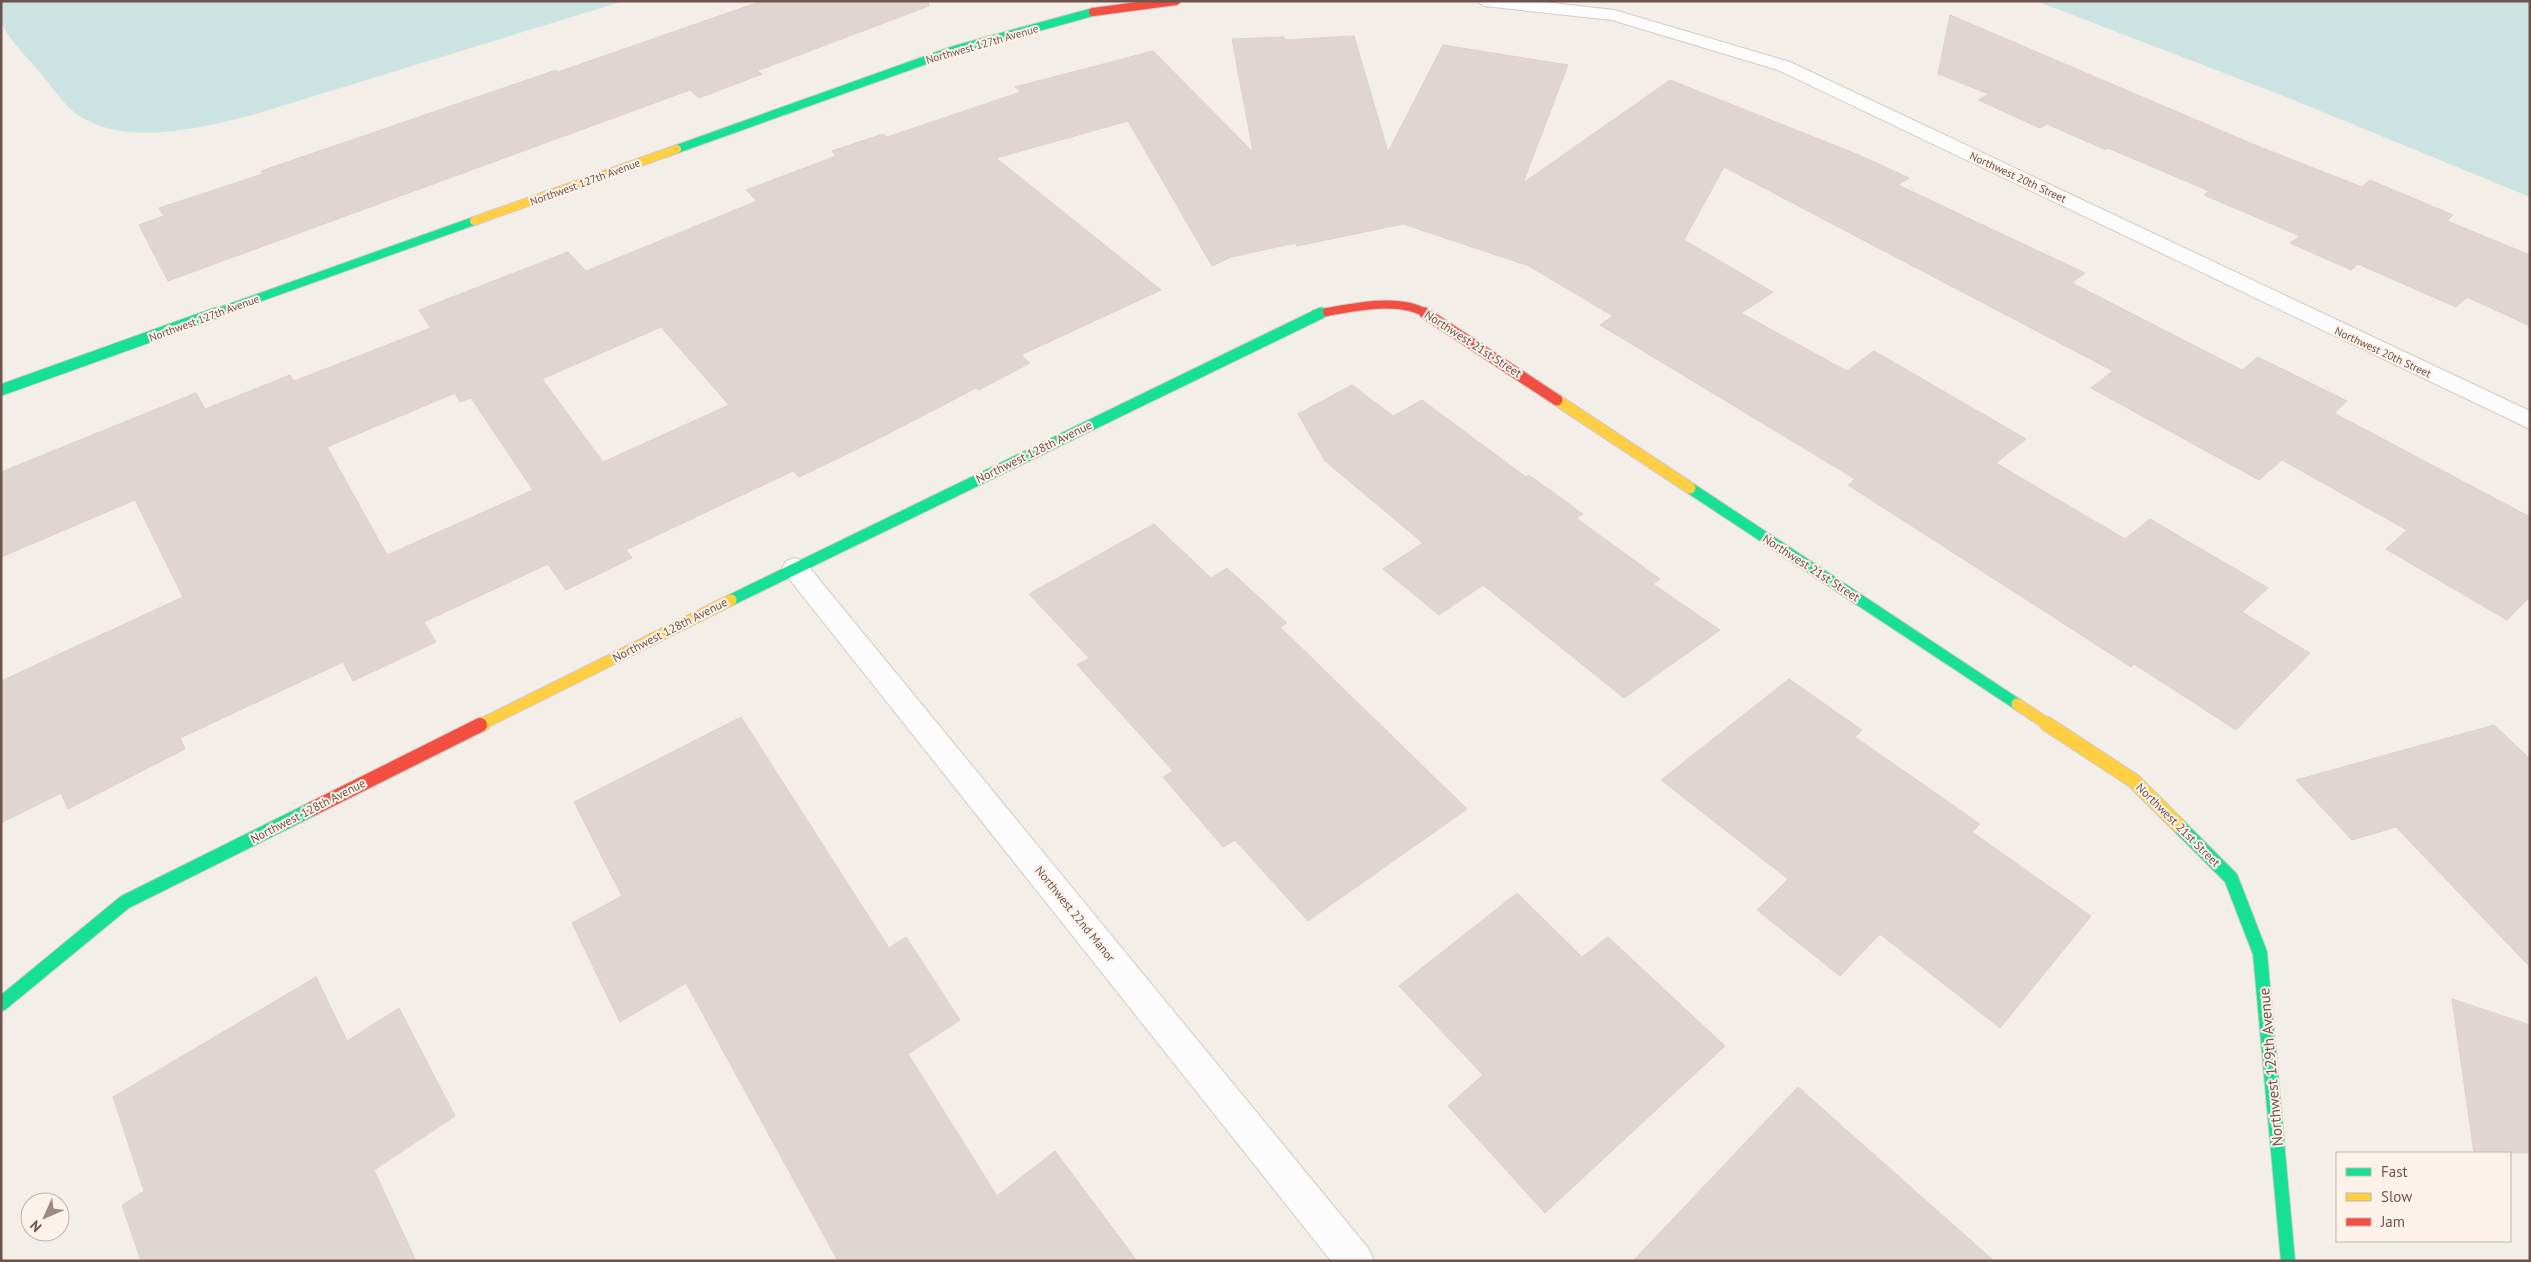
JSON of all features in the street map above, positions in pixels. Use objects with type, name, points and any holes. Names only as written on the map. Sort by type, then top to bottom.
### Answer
[{"type":"street","name":"Northwest 127th Avenue","points":[[1,390],[954,50],[1097,12],[1176,1]]},
{"type":"street","name":"Northwest 20th Street","points":[[1484,1],[1614,15],[1784,66],[2530,421]]},
{"type":"street","name":"Northwest 128th Avenue","points":[[1,1004],[125,902],[795,568],[1316,314],[1365,305]]},
{"type":"street","name":"Northwest 21st Street","points":[[1365,305],[1416,307],[2134,781],[2231,878]]},
{"type":"street","name":"Northwest 22nd Manor","points":[[795,568],[1355,1261]]},
{"type":"street","name":"Northwest 129th Avenue","points":[[2231,878],[2260,953],[2288,1261]]},
{"type":"water","points":[[1,1],[624,1],[252,115],[187,129],[164,132],[140,132],[118,130],[97,125],[73,111],[17,46],[3,26],[1,20]]},
{"type":"water","points":[[2036,1],[2530,1],[2530,197],[2276,93]]},
{"type":"building","points":[[762,1],[928,1],[929,6],[757,71],[762,74],[699,98],[690,90],[168,281],[139,225],[164,216],[159,208],[263,174],[261,171],[556,70],[558,72]]},
{"type":"building","points":[[1950,15],[2255,145],[2362,187],[2370,180],[2453,215],[2447,221],[2530,255],[2530,326],[2467,297],[2456,307],[2358,264],[2351,270],[2290,243],[2300,236],[2204,195],[2209,191],[2047,124],[2040,128],[1978,100],[1989,94],[1938,74]]},
{"type":"building","points":[[1354,36],[1388,152],[1443,45],[1568,65],[1523,183],[1670,80],[1859,155],[1909,178],[1898,185],[2085,273],[2072,283],[2242,370],[2258,357],[2347,401],[2334,413],[2530,517],[2530,597],[2507,620],[2386,549],[2407,530],[2282,460],[2259,480],[2091,388],[2113,371],[1724,167],[1684,240],[1773,292],[1741,313],[1847,371],[1874,351],[2026,439],[1996,463],[2125,539],[2150,519],[2268,588],[2242,612],[2310,653],[2236,730],[2134,664],[2131,667],[1848,485],[1855,479],[1600,325],[1613,316],[1529,266],[1403,224],[1297,246],[1296,243],[1231,257],[1212,266],[1128,121],[996,158],[1161,290],[1021,355],[1030,363],[979,390],[976,388],[876,440],[799,477],[793,471],[626,550],[632,558],[566,590],[548,564],[424,622],[436,642],[353,681],[343,662],[180,738],[185,749],[68,809],[61,793],[1,823],[1,681],[183,597],[135,500],[1,557],[1,472],[196,393],[205,409],[290,375],[294,381],[431,328],[419,310],[568,252],[586,271],[757,201],[746,190],[836,156],[832,151],[883,134],[887,137],[1021,92],[1015,87],[1153,51],[1253,152],[1232,39],[1284,37],[1285,40]],"holes":[[[661,327],[729,405],[603,462],[542,379]],[[455,393],[460,402],[471,398],[533,490],[387,555],[327,447]]]},
{"type":"building","points":[[1352,385],[1393,416],[1422,400],[1526,477],[1529,475],[1583,514],[1576,518],[1660,579],[1653,584],[1720,630],[1624,698],[1483,585],[1439,615],[1383,569],[1423,543],[1325,461],[1298,414]]},
{"type":"building","points":[[1154,524],[1211,578],[1227,568],[1287,623],[1280,627],[1467,809],[1308,921],[1235,840],[1223,847],[1163,777],[1173,771],[1077,665],[1089,658],[1029,594]]},
{"type":"building","points":[[1789,679],[1862,730],[1855,737],[1980,824],[1972,832],[2091,916],[2000,1028],[1880,934],[1840,976],[1757,910],[1788,879],[1661,780]]},
{"type":"building","points":[[741,717],[889,948],[906,937],[960,1020],[908,1054],[997,1196],[1055,1151],[1137,1261],[838,1261],[686,983],[620,1022],[572,923],[622,896],[574,802]]},
{"type":"building","points":[[2494,725],[2530,759],[2530,967],[2396,827],[2352,840],[2296,780]]},
{"type":"building","points":[[1517,893],[1582,957],[1608,937],[1725,1046],[1545,1213],[1448,1106],[1483,1075],[1399,986]]},
{"type":"building","points":[[316,977],[347,1041],[399,1008],[455,1116],[374,1170],[416,1261],[141,1261],[122,1205],[144,1191],[113,1097]]},
{"type":"building","points":[[2452,999],[2530,1025],[2530,1153],[2474,1152]]},
{"type":"building","points":[[1798,1087],[1994,1261],[1633,1261]]},
{"type":"traffic: fast","points":[[677,149],[954,50],[1093,12]]},
{"type":"traffic: fast","points":[[1,390],[474,221]]},
{"type":"traffic: fast","points":[[731,600],[1316,314],[1327,312]]},
{"type":"traffic: fast","points":[[1690,488],[2017,704]]},
{"type":"traffic: fast","points":[[1,1004],[125,902],[312,809]]},
{"type":"traffic: fast","points":[[2179,826],[2231,878],[2260,953],[2288,1261]]},
{"type":"traffic: slow","points":[[474,221],[677,149]]},
{"type":"traffic: slow","points":[[1557,400],[1690,488]]},
{"type":"traffic: slow","points":[[480,725],[731,600]]},
{"type":"traffic: slow","points":[[2017,704],[2134,781],[2179,826]]},
{"type":"traffic: jam","points":[[1093,12],[1176,1]]},
{"type":"traffic: jam","points":[[1327,312],[1365,305],[1416,307],[1557,400]]},
{"type":"traffic: jam","points":[[312,809],[480,725]]}]
